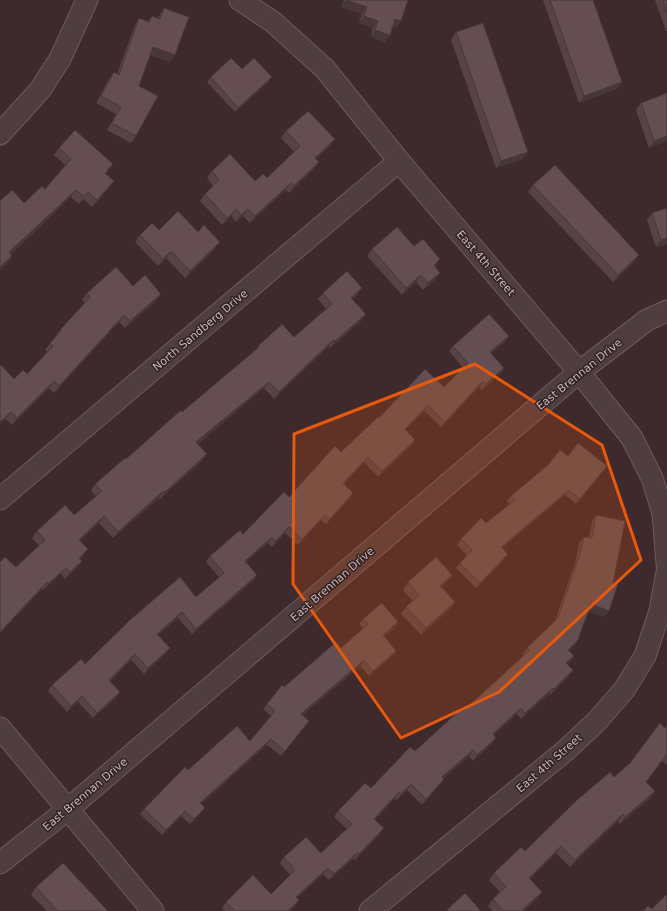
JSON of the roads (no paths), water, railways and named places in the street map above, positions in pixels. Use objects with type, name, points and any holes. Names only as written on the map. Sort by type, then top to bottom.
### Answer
[{"type":"street","points":[[0,134],[40,90],[60,59],[87,0]]},
{"type":"street","name":"East 4th Street","points":[[240,0],[273,22],[325,69],[399,162],[579,372],[632,438],[652,478],[663,513],[667,564]]},
{"type":"street","name":"North Sandberg Drive","points":[[0,499],[399,162]]},
{"type":"street","name":"East Brennan Drive","points":[[0,863],[67,810],[579,372],[647,320],[667,311]]},
{"type":"street","name":"East 4th Street","points":[[370,911],[565,751],[597,721],[624,690],[645,656],[660,611],[667,572]]},
{"type":"street","points":[[0,728],[153,911]]}]
